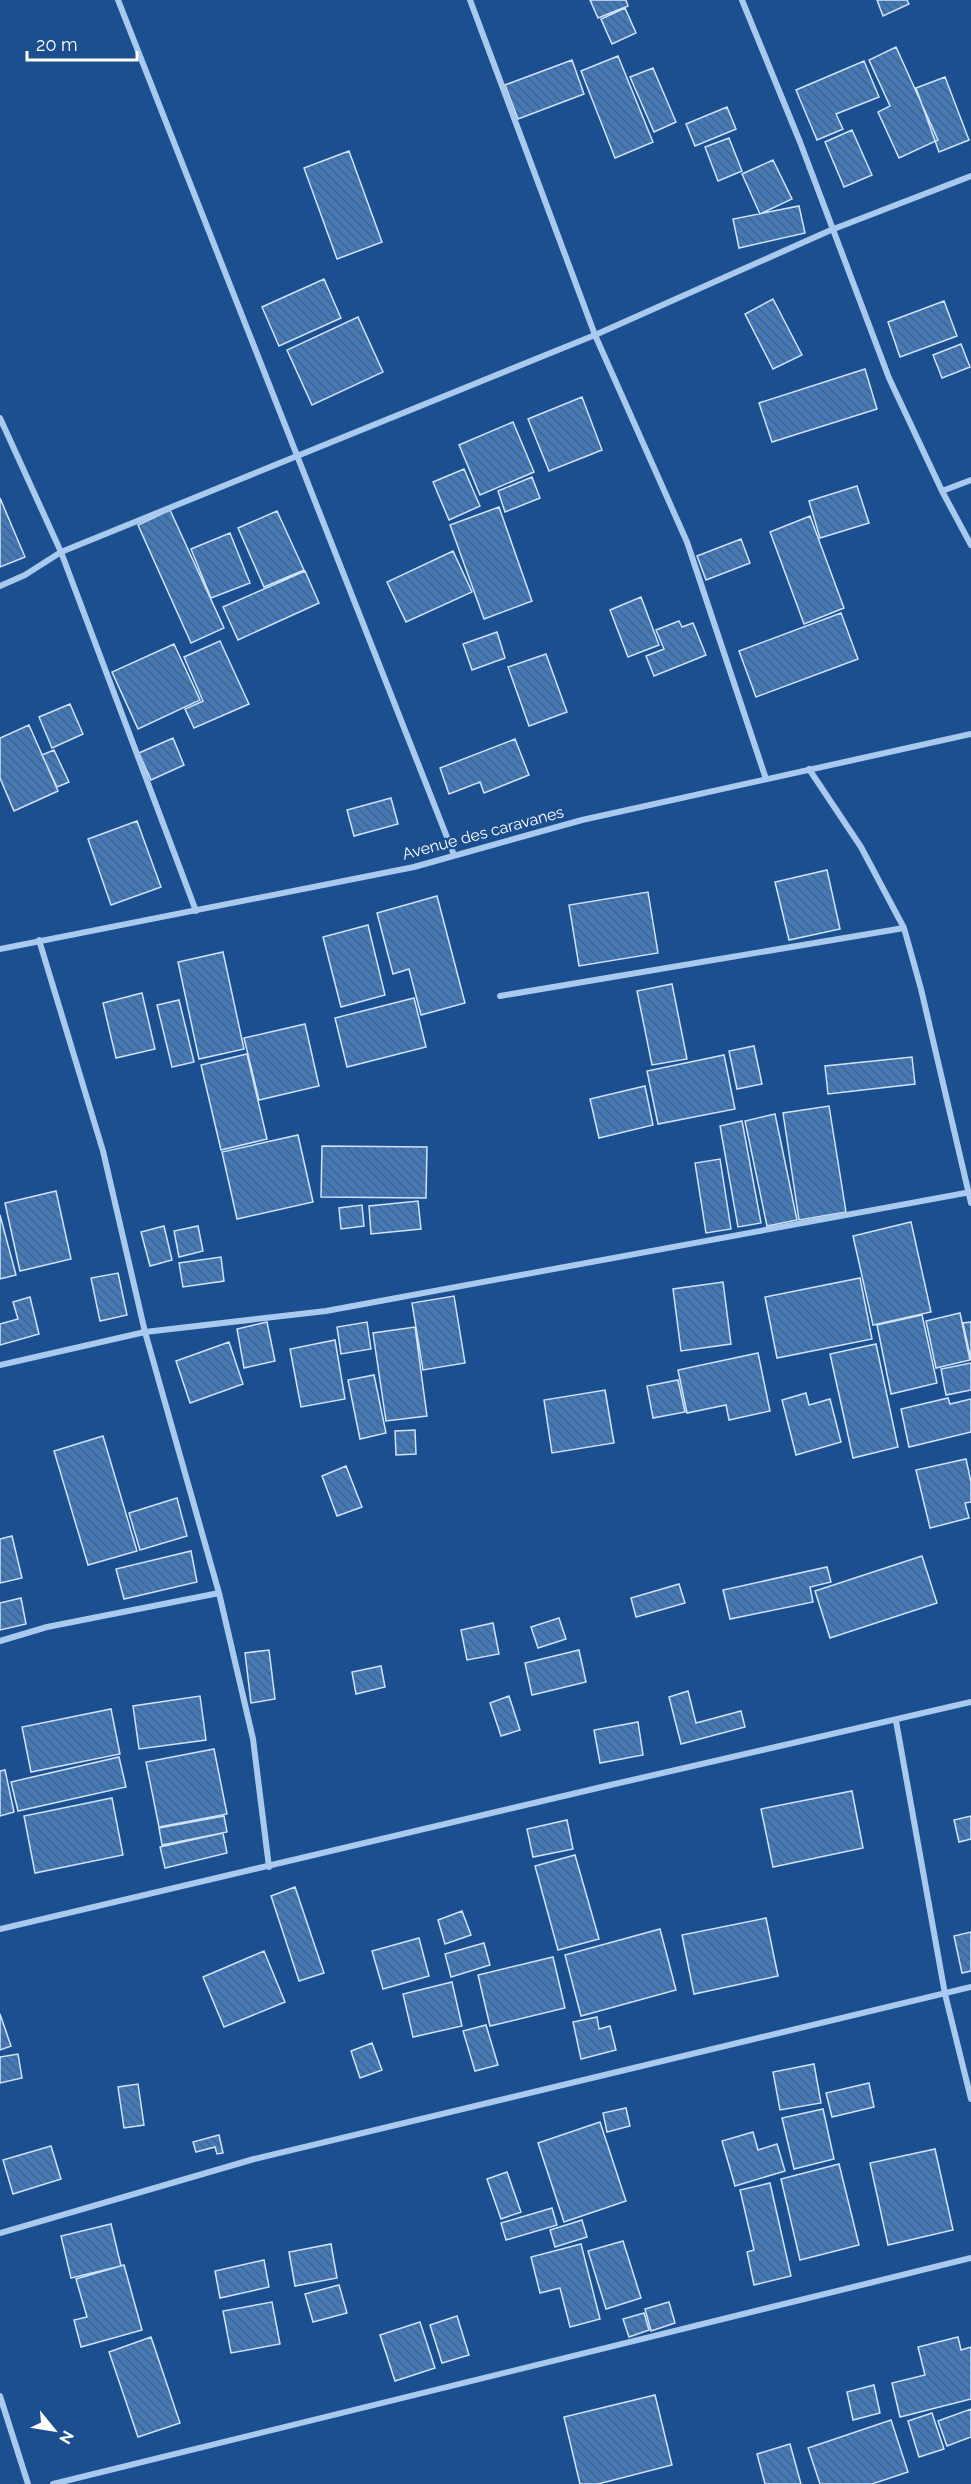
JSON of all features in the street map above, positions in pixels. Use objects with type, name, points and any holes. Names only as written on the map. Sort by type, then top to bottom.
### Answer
[{"type":"street","points":[[118,0],[454,855]]},
{"type":"street","points":[[470,0],[595,335],[687,542],[766,779]]},
{"type":"street","points":[[742,0],[800,142],[831,230],[889,378],[942,491],[971,545]]},
{"type":"street","points":[[0,586],[25,575],[61,552],[595,335],[831,230],[971,176]]},
{"type":"street","points":[[0,418],[61,552],[196,911]]},
{"type":"street","points":[[942,491],[971,480]]},
{"type":"street","name":"Avenue des caravanes","points":[[0,949],[414,867],[582,820],[971,734]]},
{"type":"street","points":[[808,769],[861,847],[904,928],[921,989],[971,1203]]},
{"type":"street","points":[[500,996],[904,928]]},
{"type":"street","points":[[39,940],[103,1151],[145,1332],[219,1593],[253,1739],[269,1867]]},
{"type":"street","points":[[0,1365],[145,1332],[326,1311],[970,1193]]},
{"type":"street","points":[[0,1641],[47,1627],[219,1593]]},
{"type":"street","points":[[0,1929],[971,1702]]},
{"type":"street","points":[[896,1721],[945,1994],[971,2099]]},
{"type":"street","points":[[0,2233],[254,2159],[971,1987]]},
{"type":"street","points":[[53,2484],[971,2258]]},
{"type":"street","points":[[0,2396],[28,2484]]},
{"type":"building","points":[[590,0],[626,0],[628,6],[598,18]]},
{"type":"building","points":[[877,0],[907,0],[909,4],[883,16]]},
{"type":"building","points":[[625,8],[636,33],[612,44],[601,19]]},
{"type":"building","points":[[896,47],[938,140],[899,158],[878,112],[890,106],[869,60]]},
{"type":"building","points":[[618,56],[653,142],[615,158],[581,71]]},
{"type":"building","points":[[572,60],[584,94],[518,119],[505,85]]},
{"type":"building","points":[[864,61],[879,97],[836,114],[843,129],[817,140],[796,90]]},
{"type":"building","points":[[653,68],[676,122],[654,132],[630,77]]},
{"type":"building","points":[[945,77],[969,140],[939,152],[916,88]]},
{"type":"building","points":[[727,107],[736,129],[695,146],[686,124]]},
{"type":"building","points":[[852,130],[872,175],[844,187],[825,142]]},
{"type":"building","points":[[729,138],[742,171],[718,181],[705,147]]},
{"type":"building","points":[[349,151],[382,242],[337,259],[304,168]]},
{"type":"building","points":[[773,160],[792,199],[760,214],[742,174]]},
{"type":"building","points":[[799,206],[805,233],[739,248],[733,219]]},
{"type":"building","points":[[324,279],[341,318],[279,346],[262,307]]},
{"type":"building","points":[[773,299],[802,355],[773,369],[745,314]]},
{"type":"building","points":[[944,301],[957,336],[900,357],[888,322]]},
{"type":"building","points":[[358,317],[383,372],[312,405],[287,350]]},
{"type":"building","points":[[961,344],[970,367],[942,378],[933,355]]},
{"type":"building","points":[[865,369],[877,409],[772,442],[759,403]]},
{"type":"building","points":[[582,397],[602,450],[549,471],[528,419]]},
{"type":"building","points":[[513,422],[534,472],[480,495],[459,445]]},
{"type":"building","points":[[464,469],[480,506],[449,520],[433,482]]},
{"type":"building","points":[[532,477],[540,498],[505,512],[498,491]]},
{"type":"building","points":[[857,486],[869,523],[820,538],[809,501]]},
{"type":"building","points":[[0,498],[25,557],[0,567]]},
{"type":"building","points":[[499,507],[532,601],[484,619],[450,525]]},
{"type":"building","points":[[170,510],[224,628],[191,643],[138,525]]},
{"type":"building","points":[[277,511],[304,570],[264,587],[238,528]]},
{"type":"building","points":[[810,516],[844,608],[804,624],[770,532]]},
{"type":"building","points":[[230,533],[250,583],[211,598],[191,549]]},
{"type":"building","points":[[741,539],[750,563],[706,580],[697,556]]},
{"type":"building","points":[[453,551],[472,592],[406,622],[387,582]]},
{"type":"building","points":[[305,571],[319,603],[238,640],[223,607]]},
{"type":"building","points":[[641,597],[659,645],[628,657],[610,610]]},
{"type":"building","points":[[841,613],[858,659],[756,697],[739,651]]},
{"type":"building","points":[[679,621],[682,627],[693,623],[706,655],[654,676],[646,656],[664,649],[656,630]]},
{"type":"building","points":[[497,632],[505,658],[472,670],[463,644]]},
{"type":"building","points":[[220,641],[249,704],[194,728],[185,709],[203,701],[184,657]]},
{"type":"building","points":[[174,644],[200,700],[138,729],[112,672]]},
{"type":"building","points":[[546,654],[567,712],[529,726],[508,667]]},
{"type":"building","points":[[70,704],[83,734],[52,748],[39,717]]},
{"type":"building","points":[[29,725],[58,791],[14,811],[0,778],[0,738]]},
{"type":"building","points":[[173,738],[184,765],[151,780],[139,753]]},
{"type":"building","points":[[515,739],[529,775],[484,793],[480,782],[449,794],[440,768]]},
{"type":"building","points":[[54,750],[69,782],[57,787],[42,755]]},
{"type":"building","points":[[391,798],[398,824],[354,836],[347,810]]},
{"type":"building","points":[[137,821],[161,887],[111,905],[88,839]]},
{"type":"building","points":[[827,870],[840,929],[789,940],[775,882]]},
{"type":"building","points":[[648,892],[658,953],[579,966],[569,905]]},
{"type":"building","points":[[437,896],[465,1003],[421,1015],[409,969],[393,974],[377,913]]},
{"type":"building","points":[[368,925],[385,995],[341,1007],[323,937]]},
{"type":"building","points":[[223,952],[244,1049],[199,1059],[178,962]]},
{"type":"building","points":[[672,984],[687,1059],[652,1065],[637,991]]},
{"type":"building","points":[[142,993],[155,1049],[116,1058],[103,1003]]},
{"type":"building","points":[[414,998],[426,1047],[347,1067],[335,1018]]},
{"type":"building","points":[[179,1000],[194,1062],[172,1067],[157,1005]]},
{"type":"building","points":[[305,1024],[319,1086],[259,1100],[244,1038]]},
{"type":"building","points":[[754,1046],[762,1084],[737,1089],[729,1051]]},
{"type":"building","points":[[247,1054],[267,1139],[221,1150],[201,1065]]},
{"type":"building","points":[[724,1055],[735,1109],[658,1124],[647,1071]]},
{"type":"building","points":[[912,1057],[915,1084],[828,1094],[825,1066]]},
{"type":"building","points":[[645,1086],[653,1125],[599,1138],[590,1099]]},
{"type":"building","points":[[829,1106],[846,1212],[799,1220],[783,1113]]},
{"type":"building","points":[[775,1114],[797,1220],[767,1226],[745,1121]]},
{"type":"building","points":[[742,1121],[761,1223],[738,1227],[720,1126]]},
{"type":"building","points":[[298,1135],[313,1202],[237,1219],[222,1152]]},
{"type":"building","points":[[322,1146],[427,1147],[426,1198],[321,1197]]},
{"type":"building","points":[[720,1159],[731,1229],[706,1233],[695,1163]]},
{"type":"building","points":[[56,1191],[71,1259],[20,1271],[5,1203]]},
{"type":"building","points":[[418,1201],[421,1229],[371,1234],[369,1206]]},
{"type":"building","points":[[362,1205],[364,1226],[341,1229],[339,1208]]},
{"type":"building","points":[[0,1215],[16,1275],[0,1279]]},
{"type":"building","points":[[911,1222],[931,1312],[873,1325],[853,1236]]},
{"type":"building","points":[[164,1226],[172,1260],[150,1266],[141,1232]]},
{"type":"building","points":[[198,1226],[203,1251],[179,1257],[174,1231]]},
{"type":"building","points":[[221,1257],[224,1281],[183,1287],[179,1263]]},
{"type":"building","points":[[118,1273],[127,1315],[100,1321],[91,1278]]},
{"type":"building","points":[[860,1278],[872,1339],[777,1358],[765,1297]]},
{"type":"building","points":[[723,1282],[731,1344],[681,1351],[673,1289]]},
{"type":"building","points":[[454,1296],[465,1363],[423,1370],[412,1303]]},
{"type":"building","points":[[30,1297],[39,1334],[0,1345],[0,1324],[18,1319],[13,1302]]},
{"type":"building","points":[[960,1313],[970,1360],[936,1368],[926,1321]]},
{"type":"building","points":[[922,1315],[937,1383],[891,1394],[877,1325]]},
{"type":"building","points":[[267,1322],[275,1361],[244,1368],[237,1329]]},
{"type":"building","points":[[367,1322],[371,1349],[341,1354],[337,1327]]},
{"type":"building","points":[[971,1322],[971,1360],[963,1323]]},
{"type":"building","points":[[415,1327],[427,1416],[386,1421],[373,1333]]},
{"type":"building","points":[[335,1340],[345,1399],[301,1407],[290,1349]]},
{"type":"building","points":[[229,1342],[243,1384],[190,1403],[176,1361]]},
{"type":"building","points":[[876,1344],[898,1447],[853,1458],[830,1354]]},
{"type":"building","points":[[758,1353],[770,1411],[729,1420],[726,1405],[687,1413],[678,1370]]},
{"type":"building","points":[[971,1363],[971,1390],[946,1395],[941,1369]]},
{"type":"building","points":[[374,1375],[386,1433],[360,1439],[348,1380]]},
{"type":"building","points":[[678,1380],[685,1412],[653,1418],[647,1386]]},
{"type":"building","points":[[605,1390],[614,1443],[552,1453],[544,1400]]},
{"type":"building","points":[[806,1393],[809,1405],[830,1399],[841,1442],[796,1455],[782,1400]]},
{"type":"building","points":[[948,1398],[950,1404],[971,1399],[971,1432],[909,1447],[901,1409]]},
{"type":"building","points":[[415,1430],[416,1454],[396,1455],[395,1431]]},
{"type":"building","points":[[103,1436],[137,1551],[88,1565],[54,1451]]},
{"type":"building","points":[[966,1459],[971,1482],[971,1502],[965,1503],[969,1518],[930,1528],[916,1470]]},
{"type":"building","points":[[346,1466],[362,1507],[337,1516],[322,1476]]},
{"type":"building","points":[[177,1498],[187,1536],[140,1550],[129,1513]]},
{"type":"building","points":[[12,1536],[22,1578],[0,1583],[0,1539]]},
{"type":"building","points":[[191,1551],[197,1582],[124,1599],[116,1569]]},
{"type":"building","points":[[922,1556],[937,1603],[830,1638],[815,1591]]},
{"type":"building","points":[[827,1567],[831,1582],[810,1587],[813,1602],[730,1619],[723,1590]]},
{"type":"building","points":[[679,1584],[685,1603],[636,1617],[631,1598]]},
{"type":"building","points":[[21,1598],[26,1624],[0,1630],[0,1603]]},
{"type":"building","points":[[559,1618],[566,1639],[538,1648],[531,1627]]},
{"type":"building","points":[[493,1623],[499,1654],[467,1660],[461,1630]]},
{"type":"building","points":[[269,1650],[275,1699],[251,1703],[245,1653]]},
{"type":"building","points":[[579,1650],[586,1682],[532,1695],[525,1663]]},
{"type":"building","points":[[381,1666],[385,1687],[356,1694],[352,1672]]},
{"type":"building","points":[[688,1691],[696,1723],[741,1711],[745,1727],[681,1744],[669,1697]]},
{"type":"building","points":[[200,1696],[206,1740],[139,1749],[133,1706]]},
{"type":"building","points":[[509,1696],[520,1730],[501,1736],[490,1703]]},
{"type":"building","points":[[111,1709],[120,1754],[31,1772],[22,1727]]},
{"type":"building","points":[[638,1722],[643,1755],[600,1763],[594,1730]]},
{"type":"building","points":[[214,1749],[227,1814],[159,1827],[146,1762]]},
{"type":"building","points":[[119,1757],[126,1787],[18,1811],[11,1782]]},
{"type":"building","points":[[5,1770],[14,1812],[0,1816],[0,1771]]},
{"type":"building","points":[[852,1791],[863,1848],[773,1867],[761,1809]]},
{"type":"building","points":[[112,1798],[123,1855],[35,1873],[24,1816]]},
{"type":"building","points":[[224,1816],[227,1832],[162,1845],[159,1828]]},
{"type":"building","points":[[971,1816],[971,1839],[959,1842],[954,1820]]},
{"type":"building","points":[[567,1820],[573,1849],[533,1857],[527,1829]]},
{"type":"building","points":[[223,1833],[227,1853],[165,1868],[160,1847]]},
{"type":"building","points":[[575,1855],[599,1939],[558,1950],[535,1866]]},
{"type":"building","points":[[295,1887],[324,1973],[299,1981],[271,1896]]},
{"type":"building","points":[[462,1911],[471,1935],[445,1944],[438,1920]]},
{"type":"building","points":[[766,1918],[778,1976],[694,1994],[682,1935]]},
{"type":"building","points":[[660,1929],[676,1990],[581,2016],[565,1955]]},
{"type":"building","points":[[971,1932],[971,1971],[962,1973],[954,1936]]},
{"type":"building","points":[[419,1938],[429,1976],[383,1989],[372,1951]]},
{"type":"building","points":[[484,1943],[490,1965],[451,1977],[445,1954]]},
{"type":"building","points":[[264,1951],[285,2002],[224,2027],[203,1977]]},
{"type":"building","points":[[553,1957],[565,2008],[490,2026],[478,1975]]},
{"type":"building","points":[[452,1982],[462,2026],[413,2037],[403,1994]]},
{"type":"building","points":[[0,2014],[11,2046],[0,2050]]},
{"type":"building","points":[[597,2017],[599,2029],[610,2026],[616,2050],[581,2059],[573,2022]]},
{"type":"building","points":[[486,2025],[498,2065],[475,2071],[463,2031]]},
{"type":"building","points":[[372,2043],[382,2070],[360,2078],[351,2051]]},
{"type":"building","points":[[18,2054],[22,2078],[0,2083],[0,2057]]},
{"type":"building","points":[[814,2064],[821,2103],[780,2110],[773,2072]]},
{"type":"building","points":[[869,2083],[874,2107],[832,2117],[826,2093]]},
{"type":"building","points":[[138,2084],[144,2125],[124,2128],[118,2087]]},
{"type":"building","points":[[626,2108],[630,2126],[607,2132],[603,2113]]},
{"type":"building","points":[[823,2109],[834,2159],[794,2169],[782,2118]]},
{"type":"building","points":[[600,2122],[626,2201],[564,2222],[538,2143]]},
{"type":"building","points":[[753,2132],[758,2150],[777,2144],[785,2171],[735,2186],[722,2141]]},
{"type":"building","points":[[219,2135],[223,2153],[217,2154],[215,2147],[196,2152],[193,2142]]},
{"type":"building","points":[[51,2146],[61,2179],[13,2194],[3,2160]]},
{"type":"building","points":[[935,2149],[953,2230],[888,2245],[870,2163]]},
{"type":"building","points":[[839,2164],[859,2245],[800,2260],[781,2179]]},
{"type":"building","points":[[507,2172],[521,2212],[501,2219],[487,2179]]},
{"type":"building","points":[[770,2183],[791,2276],[754,2285],[747,2252],[754,2250],[740,2190]]},
{"type":"building","points":[[552,2208],[557,2225],[506,2240],[501,2223]]},
{"type":"building","points":[[582,2220],[587,2237],[555,2247],[550,2230]]},
{"type":"building","points":[[111,2224],[121,2266],[71,2278],[61,2236]]},
{"type":"building","points":[[623,2241],[641,2298],[606,2309],[588,2251]]},
{"type":"building","points":[[331,2244],[337,2278],[295,2286],[289,2252]]},
{"type":"building","points":[[581,2244],[600,2319],[570,2327],[560,2288],[540,2293],[531,2257]]},
{"type":"building","points":[[264,2260],[269,2287],[220,2298],[215,2271]]},
{"type":"building","points":[[124,2265],[142,2330],[81,2347],[74,2320],[87,2317],[76,2279]]},
{"type":"building","points":[[339,2285],[347,2313],[313,2322],[305,2294]]},
{"type":"building","points":[[272,2302],[280,2344],[231,2353],[223,2311]]},
{"type":"building","points":[[669,2302],[675,2323],[651,2331],[645,2309]]},
{"type":"building","points":[[644,2313],[649,2330],[629,2337],[623,2319]]},
{"type":"building","points":[[457,2316],[469,2355],[442,2363],[430,2325]]},
{"type":"building","points":[[420,2322],[435,2368],[395,2381],[380,2335]]},
{"type":"building","points":[[151,2337],[180,2423],[138,2437],[109,2352]]},
{"type":"building","points":[[958,2337],[961,2350],[971,2347],[971,2399],[900,2417],[892,2383],[925,2375],[918,2347]]},
{"type":"building","points":[[874,2385],[880,2413],[853,2420],[847,2392]]},
{"type":"building","points":[[655,2395],[672,2465],[598,2484],[580,2484],[564,2417]]},
{"type":"building","points":[[971,2409],[971,2437],[947,2446],[938,2421]]},
{"type":"building","points":[[932,2413],[944,2449],[919,2457],[908,2421]]},
{"type":"building","points":[[891,2420],[908,2472],[872,2484],[820,2484],[808,2448]]},
{"type":"building","points":[[790,2444],[801,2484],[765,2484],[757,2454]]}]
